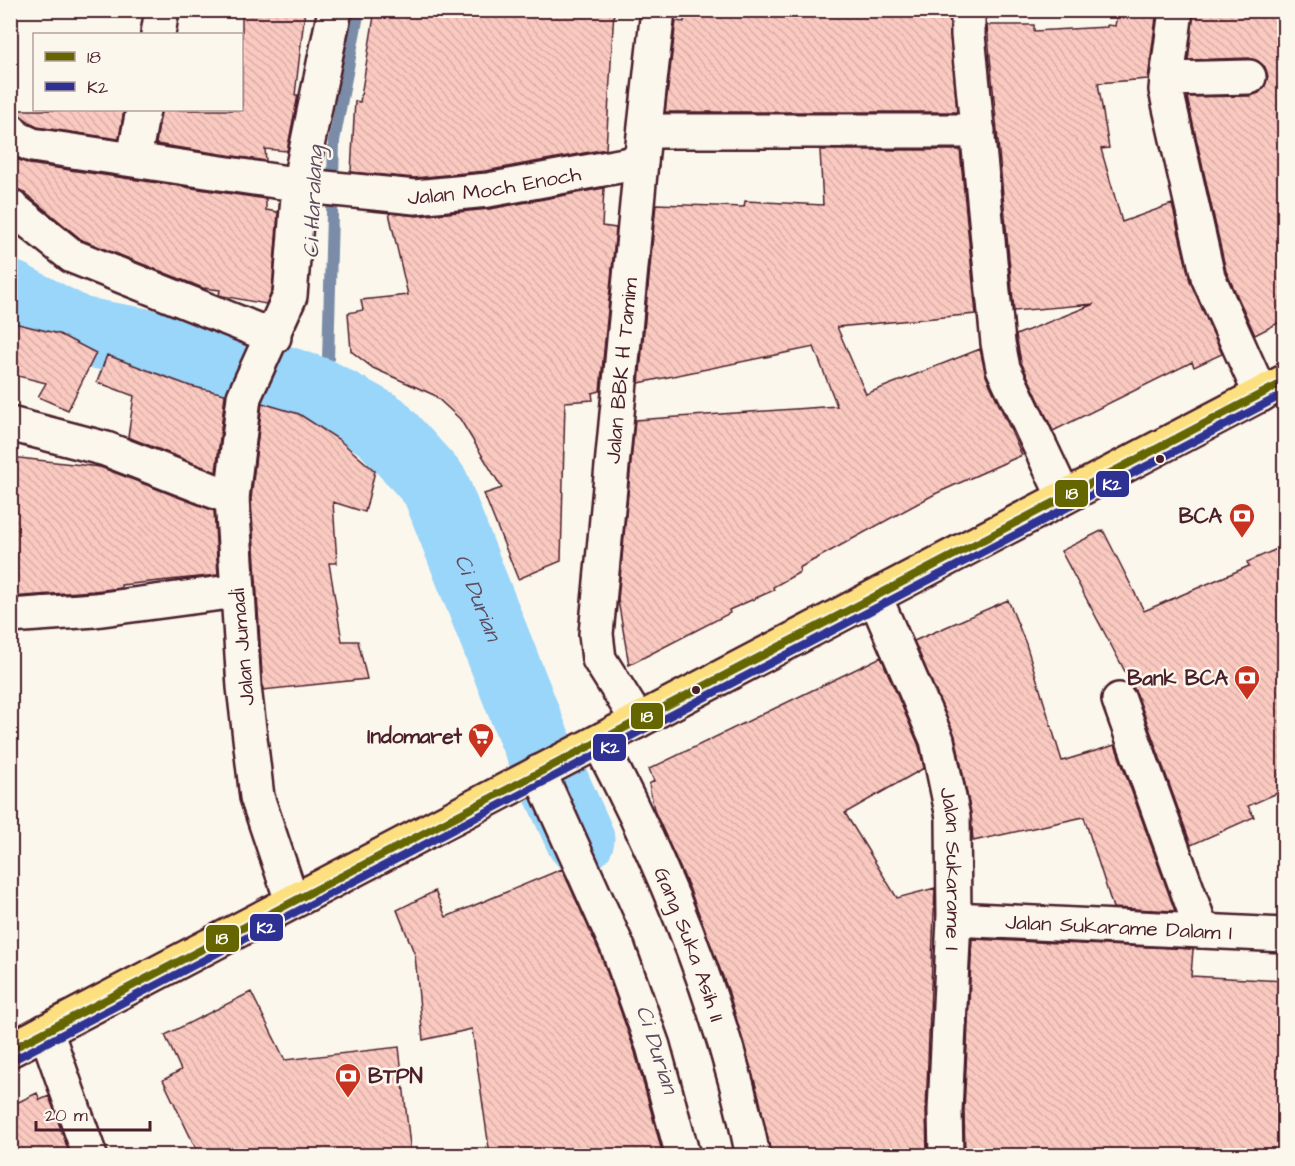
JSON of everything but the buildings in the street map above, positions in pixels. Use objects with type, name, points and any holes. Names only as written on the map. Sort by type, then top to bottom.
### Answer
[{"type":"main road","points":[[10,1050],[1273,388]]},
{"type":"street","points":[[158,33],[162,10]]},
{"type":"street","name":"Jalan Jumadi","points":[[292,901],[257,797],[244,687],[232,498],[244,397],[290,296],[320,187],[335,10]]},
{"type":"street","name":"Jalan BBK H Tamim","points":[[638,721],[599,659],[596,634],[658,10]]},
{"type":"street","points":[[968,10],[968,35],[997,334],[1003,368],[1064,497]]},
{"type":"street","points":[[1176,10],[1166,90],[1208,276],[1273,388]]},
{"type":"street","points":[[1167,79],[1249,77]]},
{"type":"street","points":[[134,158],[143,111]]},
{"type":"street","name":"Jalan Moch Enoch","points":[[10,130],[17,138],[32,145],[134,158],[320,187],[415,197],[467,192],[643,146],[978,131]]},
{"type":"street","points":[[10,206],[72,256],[166,296],[273,337]]},
{"type":"street","points":[[10,424],[106,449],[232,498]]},
{"type":"street","points":[[10,616],[95,610],[237,591]]},
{"type":"street","name":"Jalan Sukarame I","points":[[875,597],[937,740],[953,817],[954,919],[945,1111],[946,1155]]},
{"type":"street","points":[[1119,700],[1202,931]]},
{"type":"street","points":[[564,760],[618,948],[653,1046],[683,1155]]},
{"type":"street","name":"Gang Suka Asih II","points":[[564,760],[641,822],[679,910],[714,1002],[753,1155]]},
{"type":"street","name":"Jalan Sukarame Dalam I","points":[[954,919],[1284,935]]},
{"type":"street","points":[[46,1031],[90,1155]]},
{"type":"waterway","name":"Ci Haralang","points":[[327,396],[334,141],[359,10]]},
{"type":"waterway","name":"Ci Durian","points":[[10,295],[78,331],[206,354],[319,392],[381,426],[435,486],[533,735],[580,839]]},
{"type":"transit line","name":"18","points":[[10,1050],[1284,382]]},
{"type":"transit line","name":"K2","points":[[15,1059],[1284,394]]},
{"type":"place","name":"BCA","points":[[1242,539]]},
{"type":"place","name":"Bank BCA","points":[[1247,701]]},
{"type":"place","name":"Indomaret","points":[[481,759]]},
{"type":"place","name":"BTPN","points":[[348,1099]]}]
